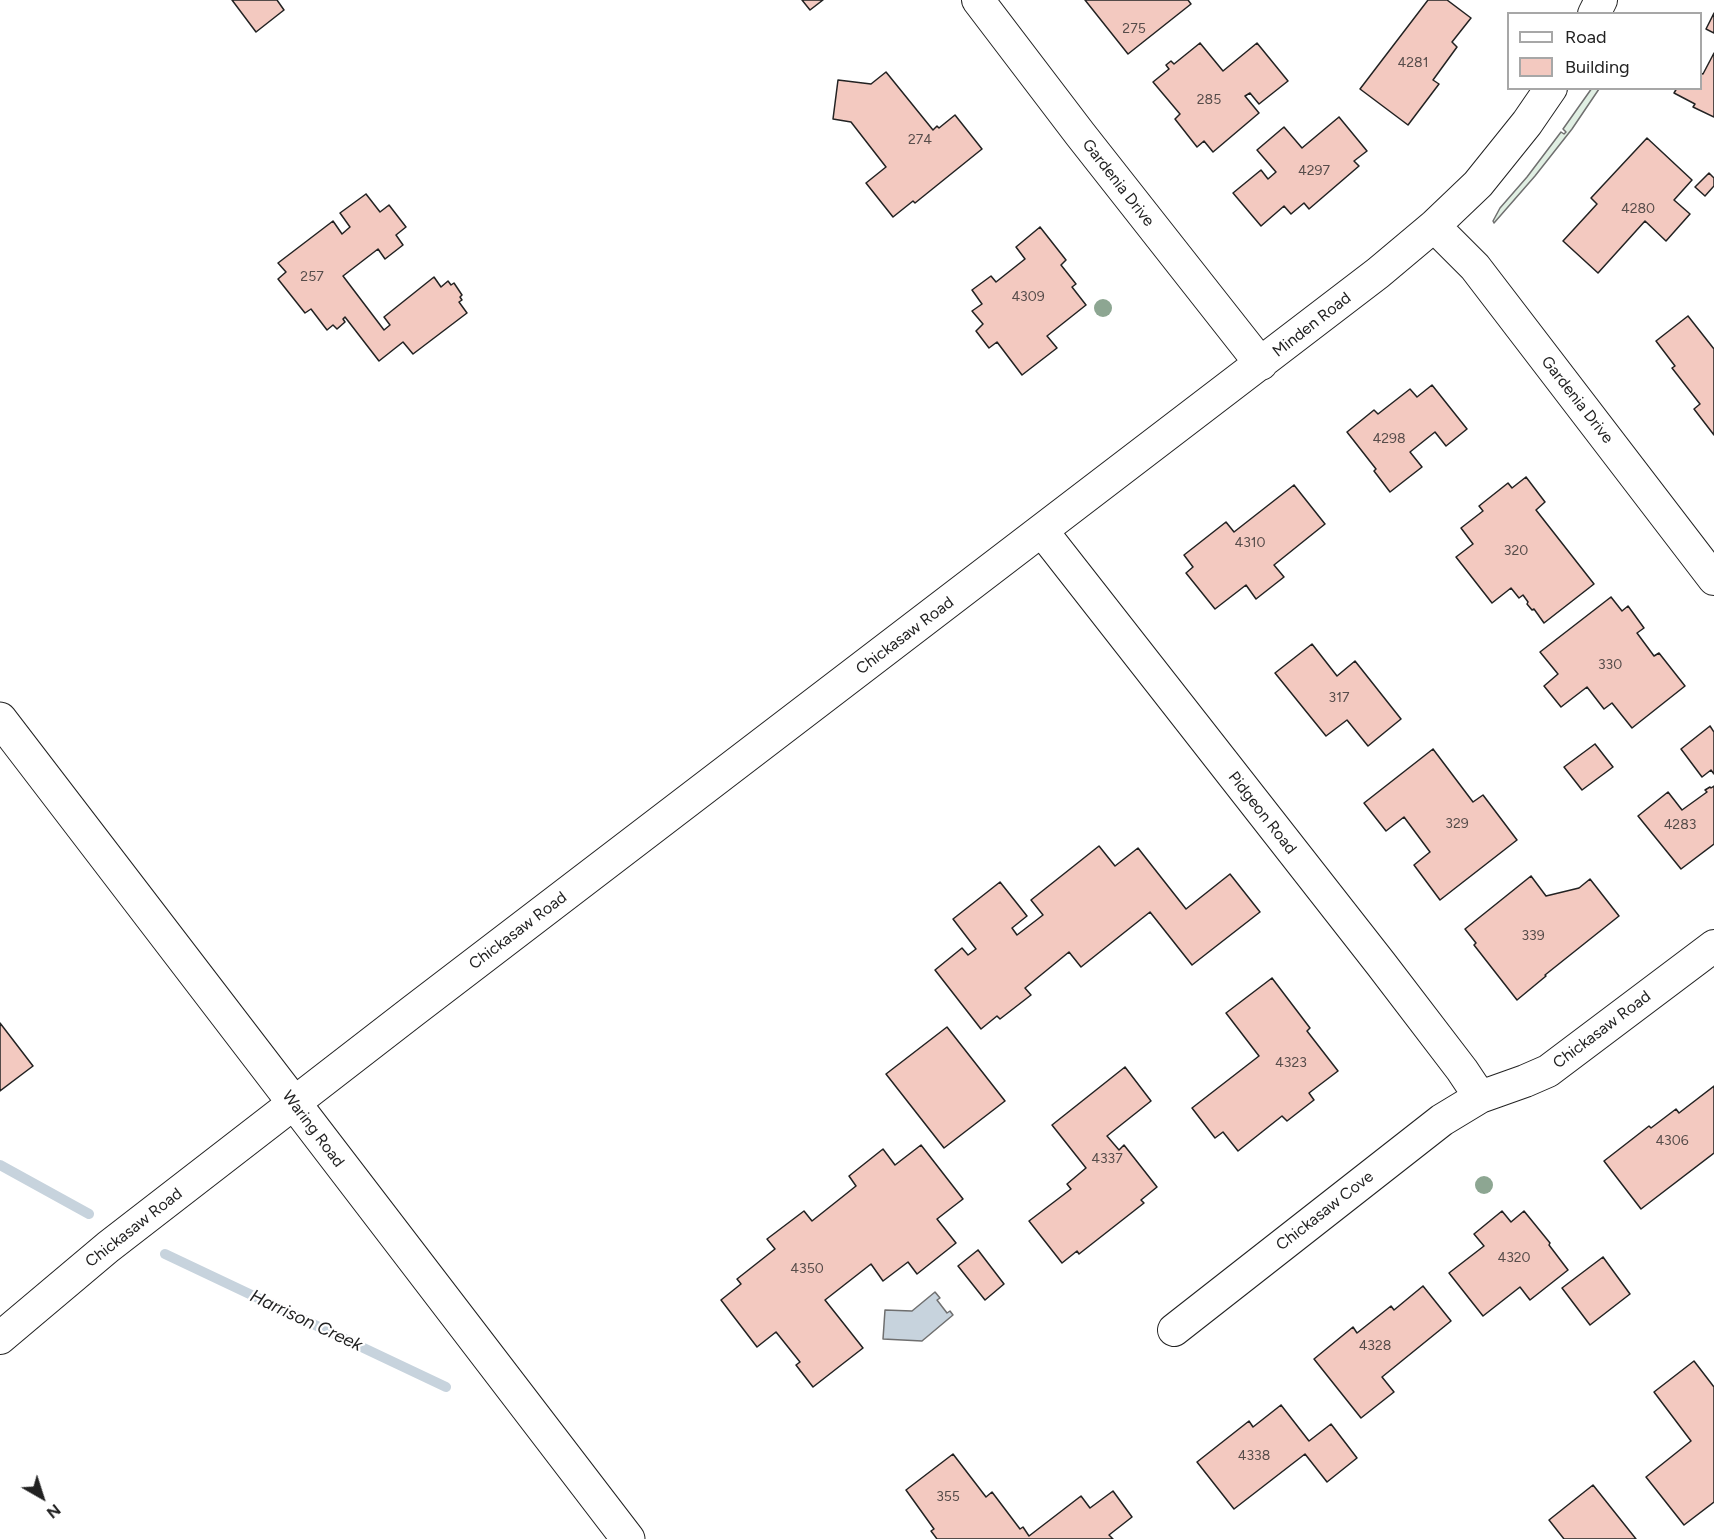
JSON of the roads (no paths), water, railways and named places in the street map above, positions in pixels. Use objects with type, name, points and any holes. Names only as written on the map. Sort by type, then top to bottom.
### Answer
[{"type":"main road","name":"Waring Road","points":[[0,718],[628,1539]]},
{"type":"street","name":"Gardenia Drive","points":[[978,0],[1105,167],[1261,364]]},
{"type":"street","name":"Minden Road","points":[[1042,531],[1378,273],[1434,226],[1478,184],[1527,123],[1550,90]]},
{"type":"street","name":"Gardenia Drive","points":[[1434,226],[1475,267],[1714,579]]},
{"type":"street","name":"Pidgeon Road","points":[[1042,531],[1381,964],[1480,1096]]},
{"type":"street","name":"Chickasaw Road","points":[[0,1338],[108,1246],[1042,531]]},
{"type":"street","name":"Chickasaw Road","points":[[1480,1096],[1548,1071],[1714,946]]},
{"type":"street","name":"Chickasaw Cove","points":[[1174,1330],[1442,1120],[1480,1096]]},
{"type":"waterway","name":"Harrison Creek","points":[[0,1165],[89,1214]]},
{"type":"waterway","name":"Harrison Creek","points":[[165,1254],[446,1387]]}]
